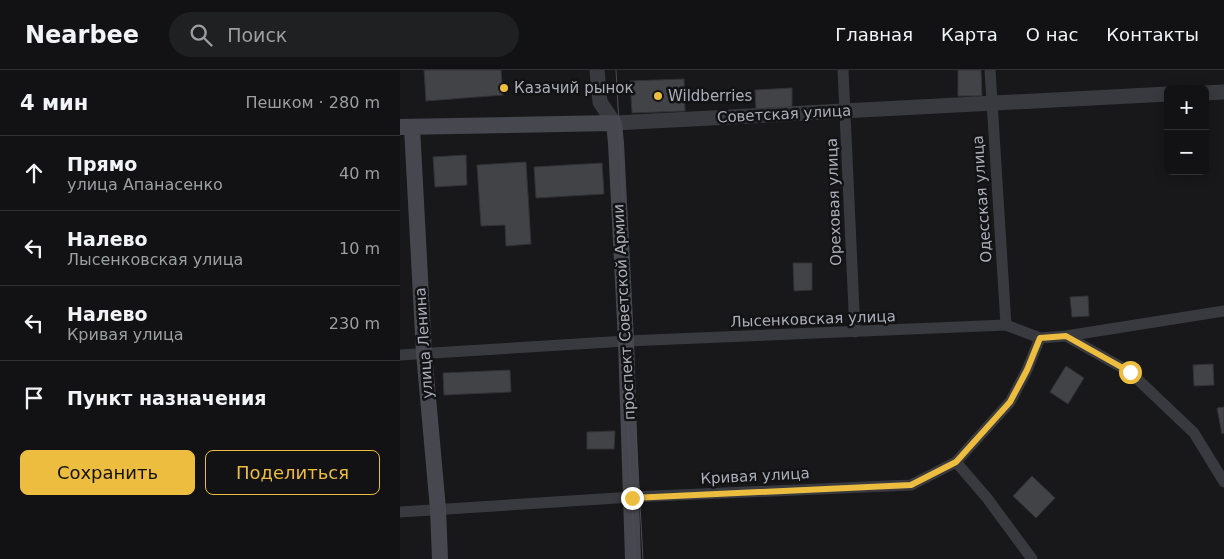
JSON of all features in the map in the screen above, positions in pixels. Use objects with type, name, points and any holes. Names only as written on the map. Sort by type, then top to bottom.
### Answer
[{"type":"main road","name":"Советская улица","points":[[406,127],[614,123]]},
{"type":"main road","name":"проспект Советской Армии","points":[[614,123],[626,341],[633,559]]},
{"type":"main road","name":"улица Ленина","points":[[406,127],[438,509],[440,559]]},
{"type":"street","name":"проспект Советской Армии","points":[[597,70],[600,102],[614,123]]},
{"type":"street","name":"Ореховая улица","points":[[843,70],[855,332]]},
{"type":"street","name":"Одесская улица","points":[[990,70],[1006,325]]},
{"type":"street","points":[[1209,93],[1224,92]]},
{"type":"street","name":"Советская улица","points":[[614,123],[1164,94]]},
{"type":"street","name":"Лысенковская улица","points":[[400,355],[626,341],[1006,325],[1040,338],[1066,336],[1224,311]]},
{"type":"street","points":[[1066,336],[1130,372],[1194,432],[1224,482]]},
{"type":"street","name":"Кривая улица","points":[[400,512],[632,498],[911,485],[956,462],[1010,402],[1027,370],[1040,338]]},
{"type":"street","points":[[956,462],[987,498],[1032,559]]},
{"type":"building","points":[[424,70],[501,70],[503,95],[426,101]]},
{"type":"building","points":[[958,70],[981,70],[982,96],[958,96]]},
{"type":"building","name":"Wildberries","points":[[684,79],[685,111],[632,113],[630,81]]},
{"type":"building","points":[[792,88],[792,107],[756,109],[755,90]]},
{"type":"building","points":[[466,155],[467,185],[435,187],[433,157]]},
{"type":"building","points":[[526,162],[531,244],[506,246],[505,225],[481,226],[477,165]]},
{"type":"building","points":[[602,163],[604,194],[536,198],[534,167]]},
{"type":"building","points":[[793,263],[812,263],[812,290],[794,291]]},
{"type":"building","points":[[1088,296],[1089,316],[1072,317],[1070,297]]},
{"type":"building","points":[[1213,364],[1214,385],[1194,386],[1193,365]]},
{"type":"building","points":[[1066,366],[1084,378],[1068,404],[1050,392]]},
{"type":"building","points":[[510,370],[511,392],[444,395],[443,373]]},
{"type":"building","points":[[1224,407],[1224,433],[1222,434],[1217,408]]},
{"type":"building","points":[[615,431],[614,449],[587,449],[587,432]]},
{"type":"building","points":[[1032,476],[1055,498],[1036,518],[1013,496]]},
{"type":"tram line","points":[[616,70],[643,559]]},
{"type":"tram line","points":[[626,390],[635,559]]},
{"type":"place","name":"Казачий рынок","points":[[504,88]]},
{"type":"place","name":"Wildberries","points":[[658,96]]},
{"type":"route","points":[[632,498],[911,485],[956,462],[1010,402],[1027,370],[1040,338],[1066,336],[1130,372]]}]
